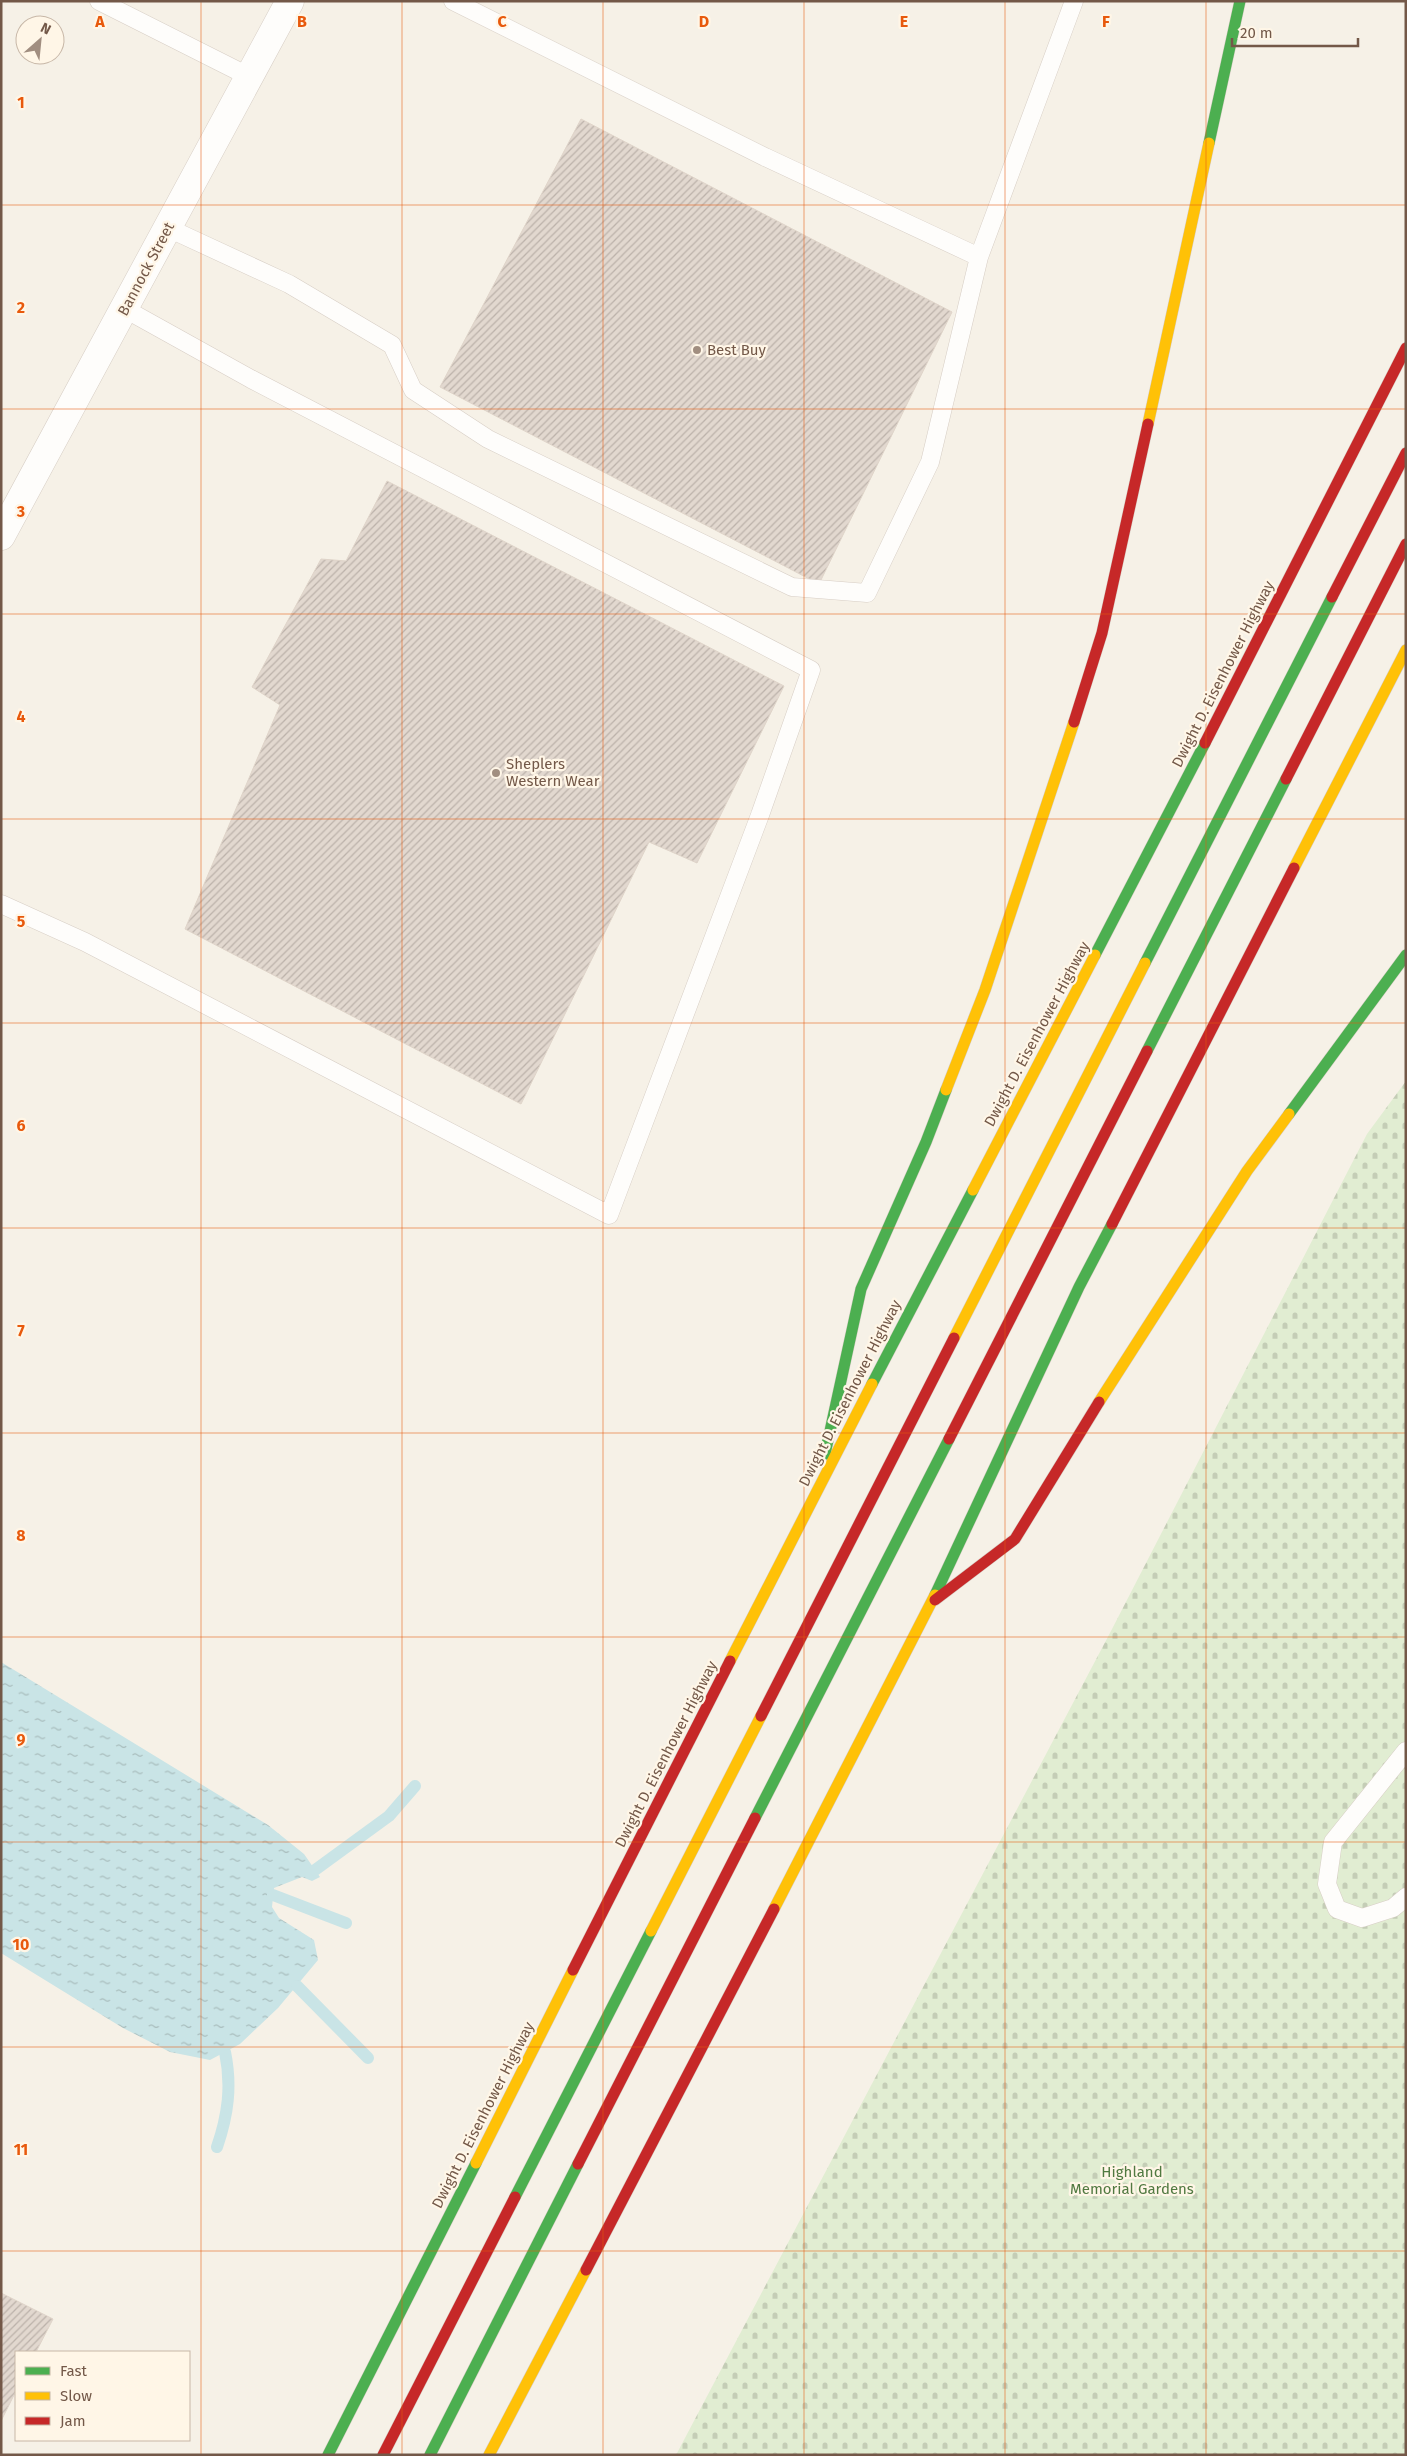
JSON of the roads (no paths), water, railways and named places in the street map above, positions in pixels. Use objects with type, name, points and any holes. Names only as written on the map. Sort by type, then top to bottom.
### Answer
[{"type":"highway","points":[[817,1489],[861,1289],[926,1142],[984,990],[1045,814],[1102,633],[1240,1]]},
{"type":"highway","name":"Dwight D. Eisenhower Highway","points":[[328,2455],[817,1489],[1185,783],[1406,348]]},
{"type":"highway","points":[[383,2455],[962,1326],[1406,453]]},
{"type":"highway","points":[[430,2455],[1406,544]]},
{"type":"highway","points":[[489,2455],[664,2122],[932,1602],[1079,1287],[1406,650]]},
{"type":"highway","points":[[932,1602],[1015,1539],[1135,1343],[1247,1171],[1406,955]]},
{"type":"street","name":"Bannock Street","points":[[1,536],[290,1]]},
{"type":"lane","points":[[99,1],[250,76]]},
{"type":"lane","points":[[453,1],[740,144],[979,257]]},
{"type":"lane","points":[[168,228],[288,284],[392,345],[413,390],[488,439],[792,587],[867,593],[930,462],[979,257],[1074,1]]},
{"type":"lane","points":[[1,904],[85,942],[609,1215],[760,815],[811,670],[260,384],[125,309]]},
{"type":"lane","points":[[1406,1751],[1333,1842],[1327,1884],[1337,1909],[1362,1918],[1393,1908],[1406,1897]]},
{"type":"water","points":[[1,1662],[268,1825],[304,1854],[320,1877],[312,1881],[302,1877],[274,1888],[272,1907],[279,1918],[314,1940],[318,1960],[278,2008],[240,2044],[210,2060],[170,2052],[123,2028],[1,1953]]},
{"type":"waterway","points":[[315,1870],[389,1816],[415,1786]]},
{"type":"waterway","points":[[273,1895],[346,1923]]},
{"type":"waterway","points":[[297,1986],[368,2058]]},
{"type":"waterway","points":[[217,2147],[228,2100],[225,2052]]},
{"type":"place","name":"Best Buy","points":[[697,350]]},
{"type":"place","name":"Sheplers Western Wear","points":[[496,773]]},
{"type":"park label","name":"Highland Memorial Gardens","points":[[1132,2180]]}]
